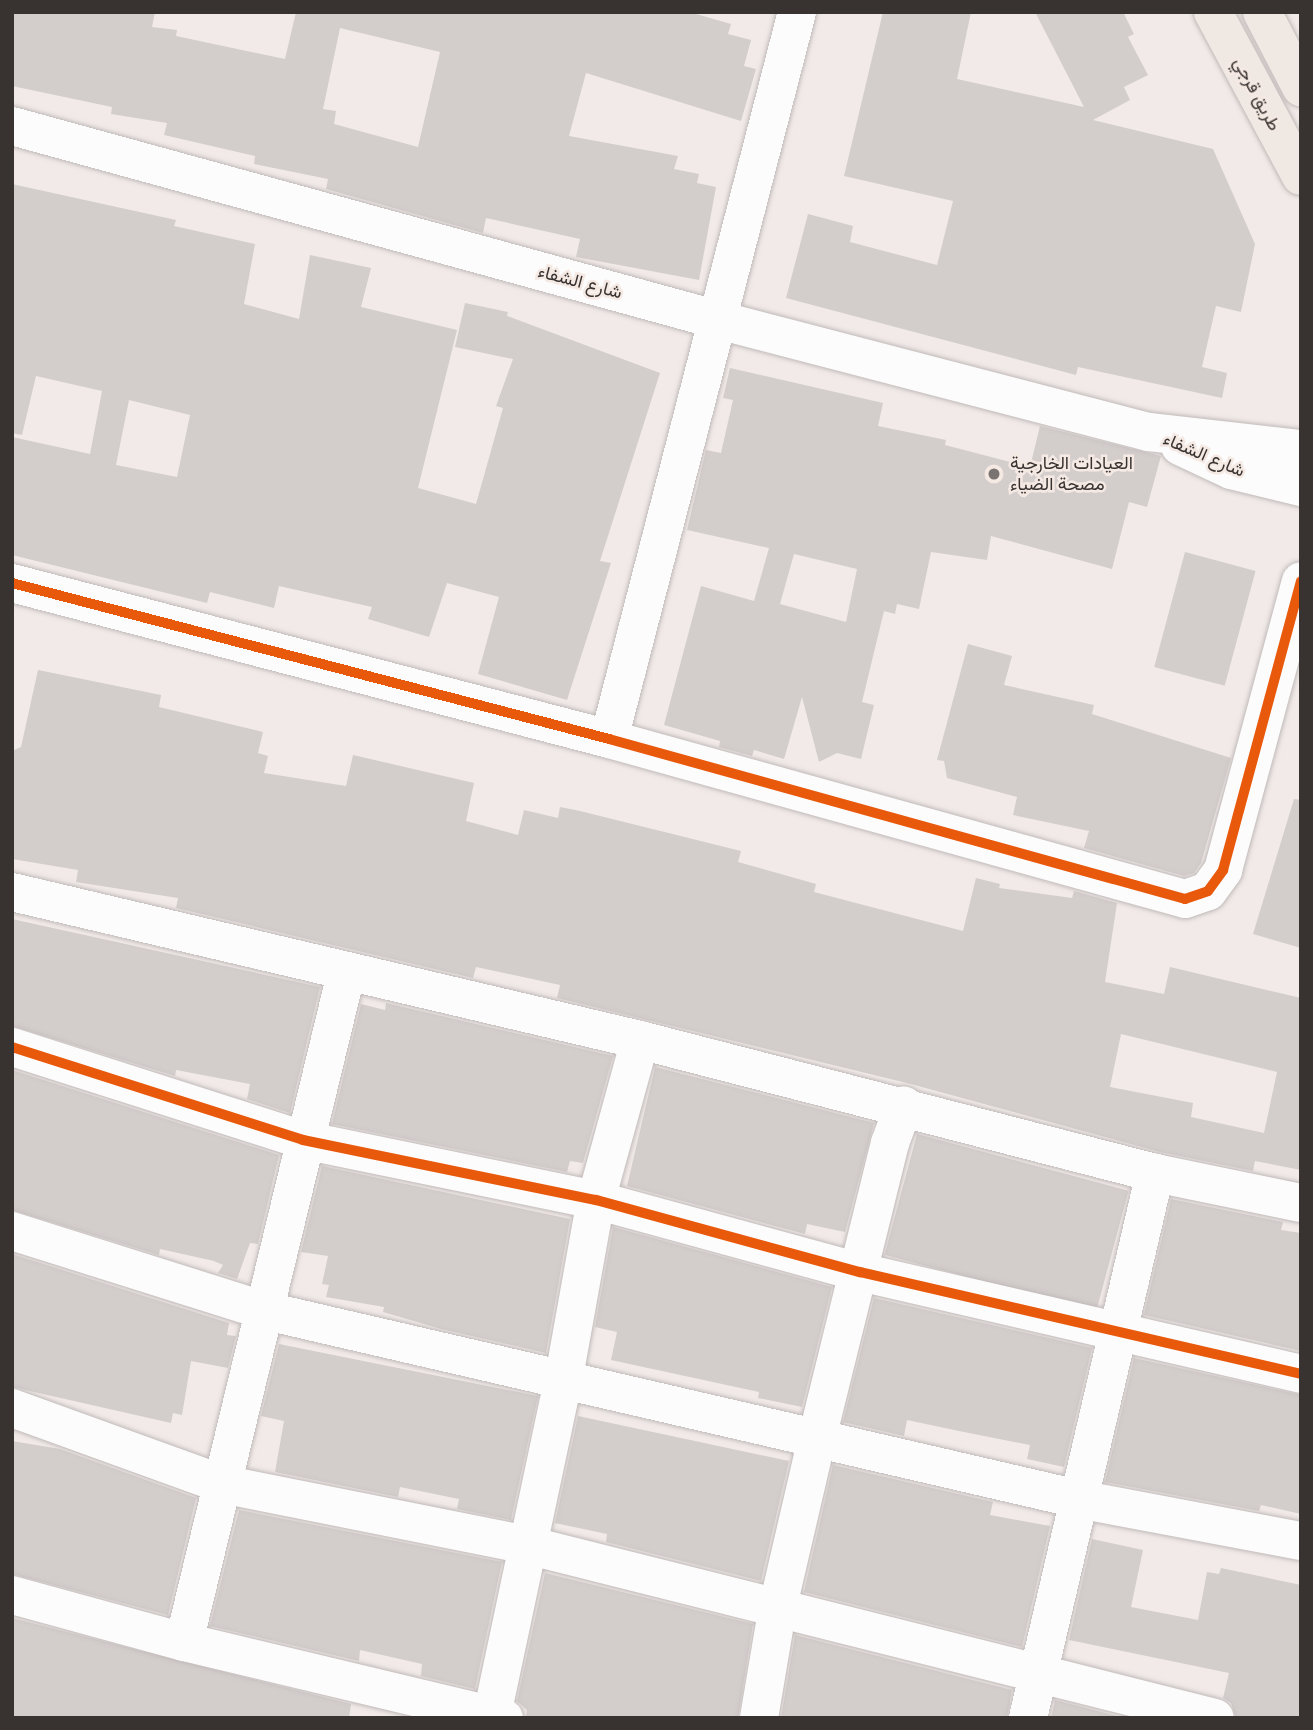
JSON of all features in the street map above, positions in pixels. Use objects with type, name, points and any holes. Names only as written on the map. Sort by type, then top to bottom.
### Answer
[{"type":"highway","name":"طريق قرجي","points":[[1213,12],[1301,176]]},
{"type":"highway","points":[[1262,12],[1301,87]]},
{"type":"street","points":[[609,739],[797,12]]},
{"type":"street","name":"شارع الشفاء","points":[[12,126],[718,320],[1149,432],[1301,449]]},
{"type":"street","name":"شارع الشفاء","points":[[1149,432],[1230,470],[1301,487]]},
{"type":"street","points":[[12,583],[609,739],[1185,899],[1208,891],[1223,870],[1301,581]]},
{"type":"street","points":[[12,892],[346,974],[640,1040],[904,1105],[1155,1173],[1301,1203]]},
{"type":"street","points":[[184,1642],[303,1140],[346,974]]},
{"type":"street","points":[[12,1595],[184,1642],[498,1716],[527,1545],[564,1377],[596,1200],[640,1040]]},
{"type":"street","points":[[12,1047],[303,1140],[596,1200],[860,1272],[1301,1374]]},
{"type":"street","points":[[759,1718],[778,1606],[817,1438],[890,1143],[904,1105]]},
{"type":"street","points":[[1028,1718],[1040,1677],[1078,1499],[1155,1173]]},
{"type":"street","points":[[12,1231],[262,1310],[564,1377],[1078,1499],[1301,1541]]},
{"type":"street","points":[[12,1408],[222,1485],[527,1545],[778,1606],[1040,1677],[1215,1718]]},
{"type":"building","points":[[12,12],[155,12],[152,27],[177,30],[176,36],[285,59],[296,12],[689,12],[731,24],[728,34],[751,40],[744,66],[756,69],[741,121],[586,73],[569,136],[678,156],[674,169],[699,174],[697,183],[716,187],[699,280],[576,257],[580,239],[486,218],[483,233],[326,189],[328,179],[254,164],[255,156],[164,135],[167,123],[111,114],[112,107],[12,86]],"holes":[[[340,28],[440,52],[418,147],[334,124],[336,111],[323,109]]]},
{"type":"building","points":[[883,12],[971,12],[957,79],[1084,107],[1035,12],[1123,12],[1134,34],[1128,37],[1148,75],[1124,87],[1130,100],[1093,120],[1213,149],[1255,244],[1241,312],[1216,306],[1202,367],[1227,373],[1222,398],[1078,367],[1076,375],[786,298],[808,214],[853,226],[850,242],[937,265],[953,201],[844,176]]},
{"type":"building","points":[[12,184],[176,220],[174,226],[255,244],[244,304],[299,319],[310,255],[371,268],[361,307],[457,330],[418,488],[476,504],[503,408],[496,406],[513,359],[455,347],[465,303],[508,312],[507,316],[660,373],[600,561],[611,563],[567,700],[478,674],[499,597],[447,583],[429,637],[368,619],[372,607],[279,586],[274,608],[210,592],[207,603],[12,555],[12,437],[90,454],[102,391],[36,376],[22,435],[12,433]],"holes":[[[129,400],[190,415],[177,477],[116,465]]]},
{"type":"building","points":[[730,368],[883,403],[878,426],[946,440],[945,445],[1030,467],[1040,426],[1161,456],[1147,507],[1129,502],[1112,569],[991,536],[987,560],[931,552],[919,609],[897,604],[895,614],[884,611],[862,702],[874,705],[861,759],[837,753],[819,762],[802,697],[784,759],[754,750],[752,756],[719,747],[720,741],[664,725],[701,586],[754,601],[769,548],[687,530],[706,450],[721,453],[733,400],[723,398]],"holes":[[[794,554],[857,569],[846,622],[780,604]]]},
{"type":"building","points":[[1185,552],[1256,571],[1225,686],[1154,667]]},
{"type":"building","points":[[968,644],[1012,656],[1004,685],[1094,705],[1092,714],[1231,758],[1201,863],[1194,873],[1184,876],[1084,848],[1089,831],[1013,815],[1017,797],[947,778],[944,761],[937,760]]},
{"type":"building","points":[[38,670],[161,695],[159,707],[263,732],[258,753],[268,756],[264,773],[346,786],[353,755],[474,783],[466,821],[518,835],[524,810],[558,818],[560,807],[580,811],[741,851],[738,862],[816,884],[814,892],[963,931],[976,878],[1000,884],[999,888],[1072,898],[1074,891],[1117,903],[1105,982],[1164,994],[1170,967],[1301,998],[1301,1170],[1255,1161],[1253,1171],[1160,1152],[911,1084],[557,998],[560,985],[476,967],[473,978],[176,908],[178,898],[76,882],[78,870],[12,859],[12,751],[21,747]],"holes":[[[1121,1034],[1277,1072],[1264,1133],[1191,1117],[1193,1103],[1110,1087]]]},
{"type":"building","points":[[1294,799],[1301,800],[1301,948],[1253,934]]},
{"type":"building","points":[[12,919],[320,987],[290,1113],[247,1099],[250,1084],[176,1070],[175,1076],[12,1026]]},
{"type":"building","points":[[386,1003],[613,1056],[583,1163],[570,1161],[567,1172],[332,1124],[361,1004],[385,1010]]},
{"type":"building","points":[[655,1067],[874,1123],[845,1232],[807,1224],[805,1234],[627,1186]]},
{"type":"building","points":[[12,1070],[279,1155],[258,1244],[250,1243],[237,1279],[218,1273],[223,1265],[214,1261],[160,1249],[159,1255],[12,1210]]},
{"type":"building","points":[[917,1134],[1129,1191],[1096,1311],[885,1255]]},
{"type":"building","points":[[322,1166],[570,1219],[546,1353],[441,1329],[383,1312],[384,1307],[326,1297],[329,1285],[322,1284],[328,1256],[301,1252]]},
{"type":"building","points":[[1171,1199],[1283,1222],[1281,1230],[1301,1233],[1301,1351],[1144,1315]]},
{"type":"building","points":[[613,1227],[832,1287],[802,1407],[758,1398],[759,1392],[611,1360],[617,1332],[595,1327]]},
{"type":"building","points":[[12,1254],[229,1323],[227,1335],[236,1336],[228,1368],[191,1361],[182,1415],[173,1413],[171,1423],[12,1387]]},
{"type":"building","points":[[874,1298],[1092,1348],[1064,1467],[1027,1459],[1030,1445],[907,1420],[904,1436],[843,1422]]},
{"type":"building","points":[[279,1344],[538,1396],[511,1520],[457,1509],[459,1499],[400,1487],[398,1497],[275,1472],[284,1421],[261,1416]]},
{"type":"building","points":[[1134,1358],[1301,1395],[1301,1514],[1261,1505],[1259,1511],[1105,1482]]},
{"type":"building","points":[[578,1416],[789,1461],[761,1581],[606,1542],[607,1534],[555,1523]]},
{"type":"building","points":[[12,1441],[60,1449],[196,1498],[168,1615],[12,1574]]},
{"type":"building","points":[[833,1465],[993,1502],[990,1515],[1050,1526],[1022,1647],[804,1592]]},
{"type":"building","points":[[239,1510],[502,1562],[475,1689],[421,1676],[422,1664],[360,1650],[359,1661],[210,1626]]},
{"type":"building","points":[[1092,1539],[1143,1550],[1131,1607],[1198,1620],[1207,1572],[1219,1574],[1221,1568],[1301,1585],[1301,1718],[1236,1718],[1231,1703],[1223,1698],[1229,1673],[1069,1640]]},
{"type":"building","points":[[545,1573],[753,1624],[738,1718],[526,1718],[527,1710],[517,1701]]},
{"type":"building","points":[[12,1618],[351,1704],[349,1718],[12,1718]]},
{"type":"building","points":[[795,1635],[1012,1690],[1007,1718],[781,1718]]},
{"type":"building","points":[[1055,1700],[1121,1717],[1121,1718],[1051,1718]]},
{"type":"cycle path","points":[[12,583],[609,739],[1185,899],[1208,891],[1223,870],[1301,581]]},
{"type":"cycle path","points":[[12,1047],[303,1140],[596,1200],[860,1272],[1301,1374]]},
{"type":"place","name":"العيادات الخارجية مصحة الضياء","points":[[994,474]]}]
